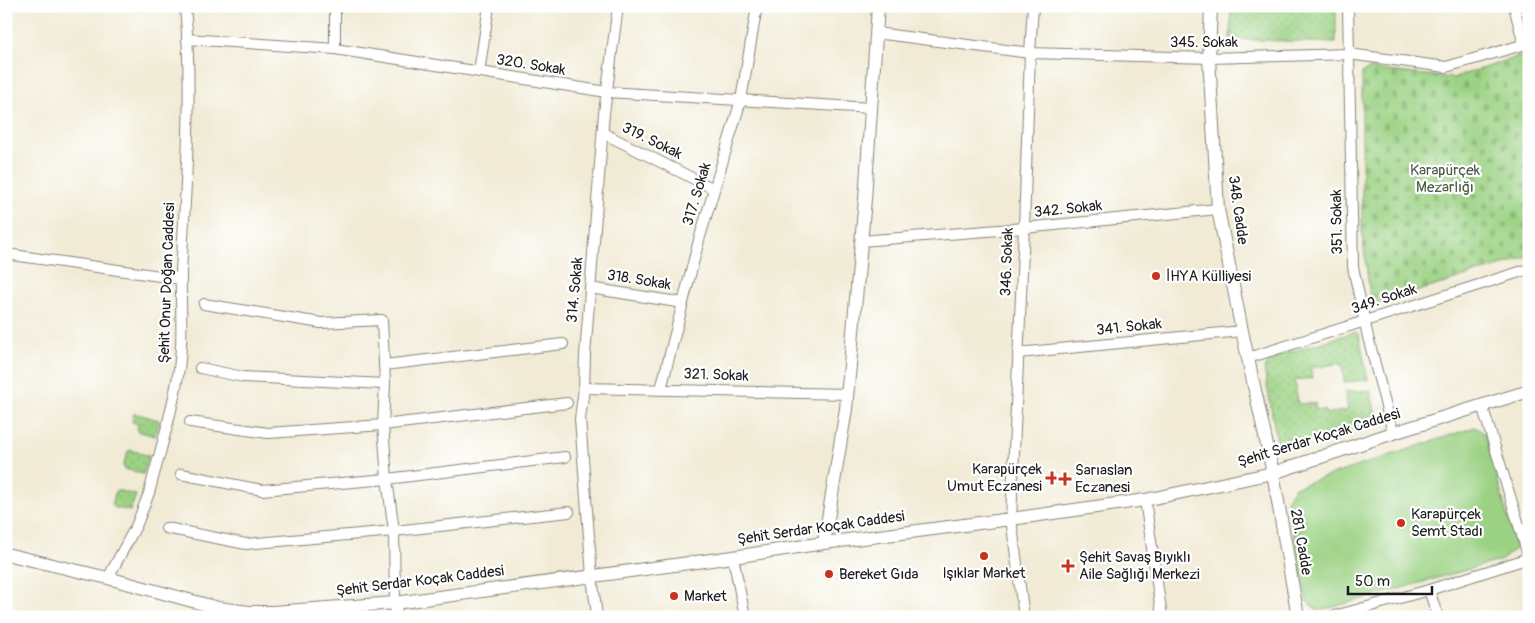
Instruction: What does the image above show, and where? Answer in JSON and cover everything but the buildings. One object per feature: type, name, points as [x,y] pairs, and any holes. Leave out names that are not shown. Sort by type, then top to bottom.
[{"type":"street","name":"Şehit Onur Doğan Caddesi","points":[[108,578],[143,511],[178,375],[181,342],[181,279],[188,110],[185,6]]},
{"type":"street","points":[[334,6],[335,49]]},
{"type":"street","points":[[479,72],[489,6]]},
{"type":"street","name":"314. Sokak","points":[[597,617],[580,419],[584,388],[603,133],[618,6]]},
{"type":"street","name":"317. Sokak","points":[[661,389],[699,240],[740,100],[757,6]]},
{"type":"street","points":[[824,543],[848,394],[878,6]]},
{"type":"street","name":"346. Sokak","points":[[1024,617],[1011,519],[1030,53],[1034,6]]},
{"type":"street","name":"348. Cadde","points":[[1211,6],[1209,58],[1218,208],[1273,473]]},
{"type":"street","name":"351. Sokak","points":[[1348,6],[1353,267],[1364,321],[1393,432]]},
{"type":"street","points":[[1514,6],[1526,44]]},
{"type":"street","name":"345. Sokak","points":[[876,33],[1030,53],[1209,58],[1348,54],[1446,67],[1526,44]]},
{"type":"street","name":"320. Sokak","points":[[187,39],[335,49],[607,92],[871,108]]},
{"type":"street","name":"319. Sokak","points":[[603,133],[714,189]]},
{"type":"street","name":"342. Sokak","points":[[861,241],[1024,228],[1218,208]]},
{"type":"street","points":[[6,254],[181,279]]},
{"type":"street","name":"349. Sokak","points":[[1248,358],[1529,268]]},
{"type":"street","name":"318. Sokak","points":[[590,288],[683,303]]},
{"type":"street","points":[[204,304],[321,323],[382,320],[385,384],[383,425],[387,479],[394,531],[394,603],[396,617]]},
{"type":"street","name":"341. Sokak","points":[[1018,353],[1242,331]]},
{"type":"street","points":[[384,365],[564,344]]},
{"type":"street","points":[[200,368],[243,378],[385,384]]},
{"type":"street","name":"321. Sokak","points":[[584,388],[848,394]]},
{"type":"street","name":"Şehit Serdar Koçak Caddesi","points":[[6,554],[108,578],[218,608],[273,615],[394,603],[1145,500],[1273,473],[1393,432],[1529,391]]},
{"type":"street","points":[[190,422],[268,433],[383,425],[567,404]]},
{"type":"street","points":[[1331,617],[1429,590],[1529,558],[1482,405]]},
{"type":"street","points":[[181,474],[262,490],[387,479],[565,457]]},
{"type":"street","name":"281. Cadde","points":[[1273,473],[1298,617]]},
{"type":"street","points":[[1145,500],[1162,617]]},
{"type":"street","points":[[166,528],[246,544],[394,531],[569,512]]},
{"type":"street","points":[[733,557],[746,617]]},
{"type":"street","points":[[1429,590],[1438,617]]},
{"type":"green space","points":[[1231,6],[1336,6],[1336,43],[1230,39]]},
{"type":"green space","name":"Karapürçek Mezarlığı","points":[[1529,53],[1529,257],[1371,304],[1362,232],[1362,73],[1369,69],[1453,78]]},
{"type":"green space","points":[[1355,332],[1359,334],[1368,380],[1344,382],[1342,363],[1311,368],[1312,378],[1295,380],[1298,404],[1315,403],[1316,410],[1325,410],[1326,414],[1348,410],[1345,392],[1370,390],[1376,415],[1374,421],[1288,449],[1278,448],[1264,368],[1271,358]]},
{"type":"green space","points":[[134,413],[159,420],[155,436],[137,431],[138,424],[132,422]]},
{"type":"green space","name":"Karapürçek Semt Stadı","points":[[1475,427],[1485,434],[1516,548],[1502,560],[1319,611],[1307,602],[1287,498],[1295,487]]},
{"type":"green space","points":[[131,450],[149,456],[143,474],[125,469],[123,466],[128,451]]},
{"type":"green space","points":[[116,490],[136,495],[130,511],[113,507],[112,504]]},
{"type":"place","name":"İHYA Külliyesi","points":[[1156,276]]},
{"type":"place","name":"Karapürçek Umut Eczanesi","points":[[1052,478]]},
{"type":"place","name":"Sarıaslan Eczanesi","points":[[1065,479]]},
{"type":"place","name":"Karapürçek Semt Stadı","points":[[1401,523]]},
{"type":"place","name":"Işıklar Market","points":[[984,556]]},
{"type":"place","name":"Şehit Savaş Bıyıklı Aile Sağlığı Merkezi","points":[[1068,566]]},
{"type":"place","name":"Bereket Gıda","points":[[829,574]]},
{"type":"place","name":"Market","points":[[674,596]]}]
